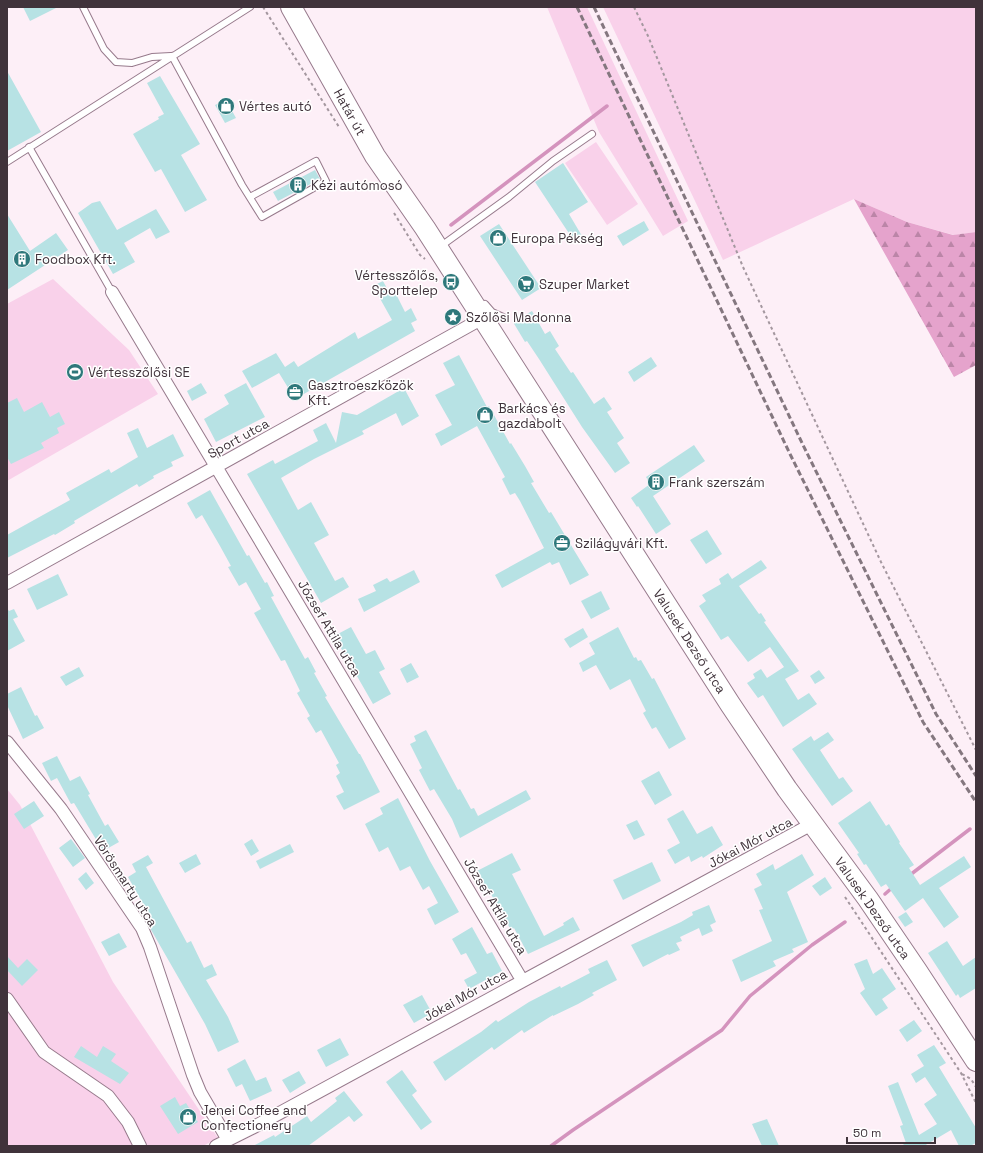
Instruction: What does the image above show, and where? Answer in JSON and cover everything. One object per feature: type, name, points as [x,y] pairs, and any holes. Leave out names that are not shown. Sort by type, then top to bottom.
[{"type":"main road","name":"Határ út","points":[[291,7],[375,156],[415,213]]},
{"type":"main road","name":"Valusek Dezső utca","points":[[415,213],[438,248],[484,311],[726,697],[812,824],[890,932],[969,1067]]},
{"type":"street","name":"József Attila utca","points":[[112,292],[522,980]]},
{"type":"street","name":"Sport utca","points":[[7,583],[216,466],[484,311]]},
{"type":"street","name":"Vörösmarty utca","points":[[7,742],[61,809],[142,928],[150,947],[193,1075],[200,1092],[228,1140]]},
{"type":"street","name":"Jókai Mór utca","points":[[216,1146],[812,824]]},
{"type":"street","points":[[7,999],[44,1052],[108,1096],[128,1122],[140,1146]]},
{"type":"lane","points":[[83,7],[104,49],[116,62],[132,63],[152,57],[172,56]]},
{"type":"lane","points":[[7,162],[245,8]]},
{"type":"lane","points":[[172,56],[250,197],[262,217],[326,181],[316,161],[250,197]]},
{"type":"lane","points":[[438,248],[509,197],[553,161],[592,134]]},
{"type":"lane","points":[[29,147],[112,292]]},
{"type":"lane","points":[[484,311],[492,312],[503,317]]},
{"type":"path","points":[[634,7],[648,36],[747,274],[881,562],[976,750]]},
{"type":"path","points":[[845,897],[969,1067],[976,1103]]},
{"type":"path","points":[[969,1067],[971,1080],[976,1087]]},
{"type":"shaded area","points":[[547,7],[587,7],[688,221],[663,236],[599,132]]},
{"type":"shaded area","points":[[603,7],[976,7],[976,232],[954,235],[907,222],[854,199],[723,260]]},
{"type":"shaded area","points":[[596,142],[638,204],[607,225],[565,163]]},
{"type":"shaded area","name":"Vértesszőlősi SE","points":[[53,279],[129,350],[158,394],[7,481],[7,304]]},
{"type":"shaded area","points":[[7,789],[20,805],[113,982],[218,1138],[203,1146],[7,1146]]},
{"type":"green space","points":[[854,199],[907,222],[953,235],[976,232],[976,365],[954,377]]},
{"type":"building","points":[[23,7],[58,7],[30,21]]},
{"type":"building","points":[[7,71],[41,132],[7,151]]},
{"type":"building","points":[[160,76],[200,144],[181,155],[207,200],[185,212],[161,169],[155,172],[133,134],[159,119],[158,117],[164,114],[147,83]]},
{"type":"building","points":[[230,98],[235,108],[231,109],[236,118],[225,123],[215,105]]},
{"type":"building","points":[[563,163],[588,202],[569,214],[582,236],[574,241],[535,182]]},
{"type":"building","name":"Kézi autómosó","points":[[315,170],[320,179],[278,201],[273,192]]},
{"type":"building","points":[[100,201],[117,230],[156,209],[170,232],[156,239],[150,228],[124,243],[135,262],[113,274],[78,213],[92,203]]},
{"type":"building","name":"Foodbox Kft.","points":[[7,214],[30,251],[56,233],[68,250],[7,290]]},
{"type":"building","points":[[644,221],[649,230],[623,246],[617,236]]},
{"type":"building","points":[[499,224],[541,288],[522,300],[480,236]]},
{"type":"building","points":[[383,281],[390,294],[395,292],[405,312],[411,308],[417,320],[411,323],[415,331],[295,399],[279,373],[252,388],[242,371],[276,353],[285,367],[294,361],[298,367],[355,332],[358,339],[392,320],[373,286]]},
{"type":"building","points":[[532,311],[545,334],[550,331],[559,346],[555,349],[571,373],[573,372],[594,404],[604,397],[612,409],[607,412],[624,438],[617,443],[630,463],[615,473],[582,427],[539,359],[527,341],[525,342],[513,322]]},
{"type":"building","points":[[459,355],[487,407],[489,406],[510,444],[511,443],[534,482],[531,483],[549,513],[551,512],[589,575],[570,585],[559,562],[552,565],[550,562],[502,588],[495,575],[544,548],[515,493],[510,495],[502,479],[505,477],[477,426],[441,446],[435,434],[452,425],[435,395],[455,385],[443,363]]},
{"type":"building","points":[[651,357],[657,366],[634,382],[628,372]]},
{"type":"building","points":[[201,383],[207,393],[192,401],[187,391]]},
{"type":"building","points":[[246,383],[265,417],[216,442],[204,419],[229,404],[224,395]]},
{"type":"building","points":[[404,388],[419,416],[402,426],[396,413],[362,431],[364,434],[314,459],[281,478],[298,510],[311,502],[329,535],[314,543],[335,581],[343,577],[349,587],[321,603],[247,474],[273,460],[275,464],[318,441],[313,430],[326,423],[336,443],[342,412],[357,415]]},
{"type":"building","points":[[17,398],[24,412],[42,402],[50,417],[59,412],[65,424],[57,428],[59,433],[41,443],[44,448],[11,464],[7,457],[7,403]]},
{"type":"building","points":[[138,428],[147,448],[173,434],[184,456],[171,462],[173,466],[153,476],[154,478],[139,487],[137,484],[74,521],[75,523],[55,535],[54,534],[7,558],[7,535],[70,500],[66,493],[109,469],[111,473],[138,457],[127,433]]},
{"type":"building","points":[[694,445],[705,461],[653,496],[671,524],[656,534],[631,498],[650,484],[646,477]]},
{"type":"building","points":[[210,490],[247,556],[249,555],[265,583],[267,582],[274,596],[271,597],[305,659],[308,657],[316,672],[314,673],[327,696],[325,697],[360,754],[380,792],[344,810],[336,796],[344,792],[336,776],[340,773],[336,765],[339,763],[321,730],[316,733],[307,718],[310,716],[297,693],[300,691],[285,660],[281,661],[254,613],[261,609],[246,582],[239,586],[228,567],[231,566],[202,515],[196,519],[187,503]]},
{"type":"building","points":[[707,530],[722,554],[706,564],[690,540]]},
{"type":"building","points":[[761,560],[767,568],[739,586],[759,614],[761,613],[766,621],[764,622],[799,671],[785,679],[798,700],[809,693],[817,704],[783,727],[763,695],[758,698],[747,683],[755,678],[753,674],[761,669],[767,678],[784,667],[770,647],[748,662],[728,636],[721,640],[699,606],[706,601],[702,595],[721,584],[719,579],[728,573],[732,579]]},
{"type":"building","points":[[414,570],[420,582],[364,612],[358,599],[376,591],[373,585],[387,578],[390,582]]},
{"type":"building","points":[[58,574],[68,595],[37,610],[27,589]]},
{"type":"building","points":[[601,591],[610,609],[591,619],[581,601]]},
{"type":"building","points":[[7,608],[9,611],[14,609],[18,617],[13,619],[25,641],[7,651]]},
{"type":"building","points":[[351,627],[366,654],[375,650],[385,669],[379,672],[391,694],[373,704],[334,636]]},
{"type":"building","points":[[618,627],[634,658],[636,657],[638,661],[641,660],[652,679],[654,678],[686,739],[669,749],[656,727],[652,729],[643,713],[646,711],[630,679],[610,690],[596,665],[583,672],[579,663],[595,654],[589,643]]},
{"type":"building","points":[[583,628],[588,637],[570,648],[564,639]]},
{"type":"building","points":[[411,663],[419,677],[407,683],[400,669]]},
{"type":"building","points":[[79,667],[84,676],[66,686],[60,677]]},
{"type":"building","points":[[819,670],[825,678],[815,684],[810,676]]},
{"type":"building","points":[[21,687],[35,716],[37,715],[44,728],[23,739],[7,705],[7,694]]},
{"type":"building","points":[[426,730],[458,790],[460,789],[471,809],[474,808],[478,816],[526,790],[531,799],[460,838],[452,819],[434,789],[430,791],[419,770],[422,768],[410,744],[416,741],[414,736]]},
{"type":"building","points":[[828,732],[834,740],[820,750],[839,779],[843,777],[853,791],[832,806],[792,749],[811,736],[814,741]]},
{"type":"building","points":[[57,756],[70,781],[80,776],[90,794],[88,795],[105,826],[108,824],[119,842],[103,851],[74,803],[71,804],[57,778],[51,781],[42,763]]},
{"type":"building","points":[[659,771],[672,795],[655,805],[641,781]]},
{"type":"building","points":[[398,798],[430,861],[459,912],[435,925],[427,909],[438,903],[429,886],[423,890],[410,866],[400,871],[388,847],[379,852],[365,824],[383,814],[380,808]]},
{"type":"building","points":[[34,801],[44,816],[24,829],[14,814]]},
{"type":"building","points":[[870,801],[886,826],[889,824],[900,842],[899,843],[914,865],[909,868],[920,885],[964,856],[971,867],[939,888],[959,917],[944,928],[923,898],[905,911],[886,884],[881,887],[866,864],[864,865],[857,854],[859,853],[838,823]]},
{"type":"building","points":[[683,810],[697,834],[712,826],[723,845],[703,858],[702,856],[691,862],[689,856],[675,864],[667,850],[680,843],[667,819]]},
{"type":"building","points":[[637,820],[645,835],[634,840],[626,825]]},
{"type":"building","points":[[71,839],[85,858],[73,867],[59,848]]},
{"type":"building","points":[[252,839],[259,851],[251,856],[244,844]]},
{"type":"building","points":[[290,844],[294,852],[260,869],[256,861]]},
{"type":"building","points":[[512,853],[521,870],[512,874],[544,936],[564,925],[563,923],[573,917],[580,930],[528,954],[514,928],[511,930],[487,887],[484,889],[475,872]]},
{"type":"building","points":[[196,854],[201,864],[185,873],[179,863]]},
{"type":"building","points":[[802,854],[814,875],[787,892],[808,942],[792,949],[794,952],[773,961],[776,966],[741,982],[732,960],[772,941],[759,910],[763,909],[754,889],[762,885],[756,874],[773,864],[775,870]]},
{"type":"building","points":[[148,855],[153,863],[146,867],[187,943],[191,941],[204,968],[212,964],[217,975],[206,980],[228,1017],[239,1042],[218,1052],[205,1024],[150,928],[155,925],[128,877],[136,872],[132,864]]},
{"type":"building","points":[[652,862],[661,881],[623,900],[613,880]]},
{"type":"building","points":[[86,872],[94,883],[86,890],[78,879]]},
{"type":"building","points":[[825,877],[832,888],[820,896],[812,886]]},
{"type":"building","points":[[709,905],[716,922],[710,925],[713,931],[702,936],[699,928],[680,937],[682,941],[676,943],[680,950],[669,955],[668,954],[643,967],[631,945],[681,922],[693,915],[692,912]]},
{"type":"building","points":[[906,912],[913,922],[905,927],[898,917]]},
{"type":"building","points":[[472,927],[487,954],[492,952],[502,971],[469,989],[464,980],[477,973],[466,953],[461,955],[452,939]]},
{"type":"building","points":[[119,933],[127,947],[109,956],[101,942]]},
{"type":"building","points":[[947,941],[963,966],[976,957],[976,988],[960,998],[958,994],[956,996],[928,953]]},
{"type":"building","points":[[7,956],[18,968],[27,959],[38,970],[22,986],[7,970]]},
{"type":"building","points":[[867,959],[873,974],[882,968],[896,989],[882,999],[888,1008],[876,1016],[860,993],[865,989],[854,964]]},
{"type":"building","points":[[607,960],[617,980],[592,993],[594,995],[553,1015],[524,1033],[522,1030],[494,1050],[492,1047],[445,1081],[433,1062],[481,1032],[496,1020],[498,1022],[529,1002],[590,973],[588,969]]},
{"type":"building","points":[[422,995],[432,1013],[414,1023],[403,1005]]},
{"type":"building","points":[[914,1020],[922,1031],[907,1042],[899,1030]]},
{"type":"building","points":[[340,1038],[349,1055],[326,1067],[317,1050]]},
{"type":"building","points":[[934,1045],[946,1063],[939,1067],[976,1128],[976,1143],[970,1146],[959,1146],[951,1130],[924,1146],[901,1146],[906,1143],[900,1126],[903,1125],[888,1086],[898,1082],[919,1135],[937,1124],[924,1104],[937,1095],[925,1077],[916,1083],[911,1074],[924,1066],[917,1055]]},
{"type":"building","points":[[81,1046],[97,1057],[103,1046],[116,1054],[111,1061],[129,1073],[120,1084],[74,1057]]},
{"type":"building","points":[[245,1059],[256,1081],[266,1077],[272,1091],[250,1101],[242,1084],[236,1087],[227,1069]]},
{"type":"building","points":[[402,1070],[417,1091],[412,1095],[432,1122],[421,1130],[386,1082]]},
{"type":"building","points":[[299,1071],[306,1083],[290,1093],[282,1080]]},
{"type":"building","points":[[344,1091],[363,1115],[354,1122],[349,1116],[308,1146],[253,1146],[274,1135],[275,1137],[307,1116],[311,1122],[337,1101],[335,1098]]},
{"type":"building","points":[[175,1097],[180,1106],[186,1103],[198,1122],[178,1134],[160,1106]]},
{"type":"building","points":[[767,1119],[779,1146],[762,1146],[752,1124]]},
{"type":"waterway","points":[[451,225],[607,106]]},
{"type":"waterway","points":[[910,875],[970,829]]},
{"type":"waterway","points":[[885,894],[893,887]]},
{"type":"waterway","points":[[551,1146],[722,1030],[750,996],[812,945],[845,922]]},
{"type":"railway","points":[[577,7],[790,454],[923,722],[976,802]]},
{"type":"railway","points":[[594,7],[803,445],[936,714],[976,776]]},
{"type":"place","name":"Vértes autó","points":[[226,106]]},
{"type":"place","name":"Kézi autómosó","points":[[298,185]]},
{"type":"place","name":"Europa Pékség","points":[[498,238]]},
{"type":"place","name":"Foodbox Kft.","points":[[22,259]]},
{"type":"place","name":"Vértesszőlős, Sporttelep","points":[[451,282]]},
{"type":"place","name":"Szuper Market","points":[[526,284]]},
{"type":"place","name":"Szőlősi Madonna","points":[[453,317]]},
{"type":"place","name":"Vértesszőlősi SE","points":[[75,372]]},
{"type":"place","name":"Gasztroeszközök Kft.","points":[[295,392]]},
{"type":"place","name":"Barkács és gazdabolt","points":[[485,415]]},
{"type":"place","name":"Frank szerszám","points":[[656,482]]},
{"type":"place","name":"Szilágyvári Kft.","points":[[562,543]]},
{"type":"place","name":"Jenei Coffee and Confectionery","points":[[188,1117]]}]
